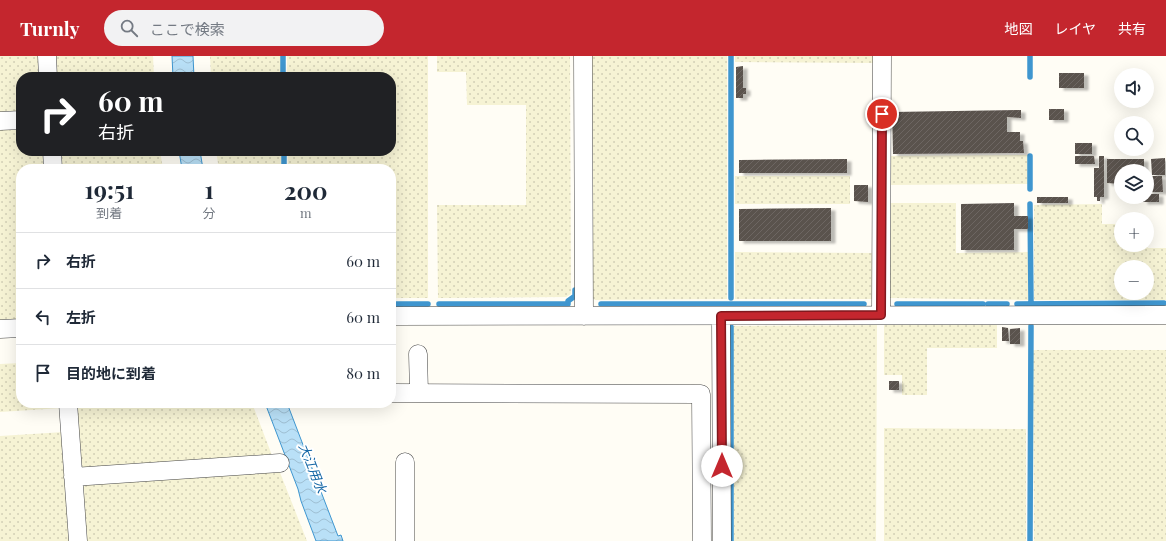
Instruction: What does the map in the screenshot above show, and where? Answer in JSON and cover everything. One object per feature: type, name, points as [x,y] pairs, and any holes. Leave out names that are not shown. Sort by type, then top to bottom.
[{"type":"street","points":[[47,56],[48,72]]},
{"type":"street","points":[[584,56],[584,316]]},
{"type":"street","points":[[881,315],[882,56]]},
{"type":"street","points":[[0,121],[16,120]]},
{"type":"street","points":[[396,316],[1166,315]]},
{"type":"street","points":[[721,316],[722,541]]},
{"type":"street","points":[[0,329],[16,328]]},
{"type":"street","points":[[418,354],[419,393]]},
{"type":"street","points":[[396,393],[701,394],[702,541]]},
{"type":"street","points":[[68,408],[78,541]]},
{"type":"street","points":[[405,462],[405,541]]},
{"type":"street","points":[[73,477],[280,463]]},
{"type":"shaded area","points":[[0,56],[41,56],[42,72],[16,72],[16,113],[0,115]]},
{"type":"shaded area","points":[[54,56],[153,56],[154,72],[56,72]]},
{"type":"shaded area","points":[[210,56],[281,56],[281,72],[211,72]]},
{"type":"shaded area","points":[[287,56],[428,56],[428,298],[396,298],[396,164],[288,164],[288,156],[396,156],[396,72],[287,72]]},
{"type":"shaded area","points":[[437,56],[570,56],[571,294],[566,297],[438,298],[437,205],[526,205],[526,105],[467,105],[466,72],[437,72]]},
{"type":"shaded area","points":[[590,56],[727,56],[727,299],[595,300],[591,297]]},
{"type":"shaded area","points":[[735,56],[874,56],[874,63],[735,62]]},
{"type":"shaded area","points":[[16,126],[16,156],[45,156],[46,164],[16,164],[16,319],[0,321],[0,127]]},
{"type":"shaded area","points":[[1028,155],[1028,184],[889,185],[889,156]]},
{"type":"shaded area","points":[[59,156],[161,156],[162,164],[60,164]]},
{"type":"shaded area","points":[[217,156],[281,156],[281,164],[218,164]]},
{"type":"shaded area","points":[[735,176],[850,176],[850,204],[735,204]]},
{"type":"shaded area","points":[[889,203],[956,203],[956,253],[1028,252],[1028,300],[889,298]]},
{"type":"shaded area","points":[[1102,204],[1102,224],[1114,224],[1114,252],[1154,252],[1154,248],[1166,248],[1166,300],[1154,300],[1154,260],[1114,260],[1114,300],[1034,300],[1034,205]]},
{"type":"shaded area","points":[[735,252],[874,253],[873,299],[735,299]]},
{"type":"shaded area","points":[[877,325],[876,541],[734,541],[733,326]]},
{"type":"shaded area","points":[[884,325],[997,325],[997,348],[927,348],[927,395],[902,395],[902,375],[884,375]]},
{"type":"shaded area","points":[[1033,350],[1166,350],[1166,541],[1034,541]]},
{"type":"shaded area","points":[[16,363],[16,408],[62,408],[0,412],[0,364]]},
{"type":"shaded area","points":[[75,408],[254,408],[273,458],[86,470],[79,463]]},
{"type":"shaded area","points":[[884,428],[1026,429],[1026,541],[884,541]]},
{"type":"shaded area","points":[[64,432],[72,541],[0,541],[0,436]]},
{"type":"shaded area","points":[[279,470],[307,541],[85,541],[81,489],[88,482]]},
{"type":"water","points":[[172,56],[193,56],[194,72],[173,72]]},
{"type":"water","points":[[180,156],[201,156],[202,164],[181,164]]},
{"type":"water","points":[[267,408],[289,408],[338,536],[341,535],[343,541],[316,541]]},
{"type":"building","points":[[743,66],[743,88],[746,88],[746,94],[743,94],[743,98],[736,98],[736,67]]},
{"type":"building","points":[[1059,73],[1084,73],[1084,88],[1059,88]]},
{"type":"building","points":[[1049,109],[1064,109],[1064,120],[1049,120]]},
{"type":"building","points":[[1021,110],[1021,118],[1007,117],[1007,132],[1020,132],[1020,141],[1023,141],[1024,153],[893,154],[892,112]]},
{"type":"building","points":[[1075,143],[1092,143],[1092,154],[1075,154]]},
{"type":"building","points":[[1075,156],[1094,156],[1095,164],[1075,164]]},
{"type":"building","points":[[1099,156],[1104,156],[1104,197],[1100,197],[1100,201],[1097,201],[1097,197],[1094,197],[1094,168],[1099,168]]},
{"type":"building","points":[[1165,158],[1165,175],[1154,175],[1154,164],[1151,164],[1151,159]]},
{"type":"building","points":[[847,159],[847,173],[739,173],[739,160]]},
{"type":"building","points":[[1107,159],[1144,159],[1144,164],[1114,164],[1114,184],[1107,183]]},
{"type":"building","points":[[1154,176],[1162,176],[1163,192],[1154,192]]},
{"type":"building","points":[[854,185],[868,185],[868,202],[854,201]]},
{"type":"building","points":[[1154,194],[1159,194],[1159,202],[1154,202]]},
{"type":"building","points":[[1037,197],[1068,197],[1068,203],[1037,203]]},
{"type":"building","points":[[1014,203],[1014,216],[1028,216],[1028,229],[1014,229],[1014,250],[961,250],[961,204]]},
{"type":"building","points":[[831,208],[831,241],[739,241],[739,209]]},
{"type":"building","points":[[1002,327],[1008,328],[1009,341],[1002,341]]},
{"type":"building","points":[[1020,328],[1020,344],[1010,344],[1010,329]]},
{"type":"building","points":[[889,381],[899,381],[899,390],[889,390]]},
{"type":"waterway","points":[[283,56],[283,72]]},
{"type":"waterway","points":[[731,56],[731,298]]},
{"type":"waterway","points":[[1030,56],[1030,77]]},
{"type":"waterway","points":[[284,156],[284,164]]},
{"type":"waterway","points":[[1030,156],[1030,189]]},
{"type":"waterway","points":[[1030,204],[1031,303]]},
{"type":"waterway","points":[[439,304],[568,304],[568,301],[575,296],[575,290]]},
{"type":"waterway","points":[[1017,304],[1164,303]]},
{"type":"waterway","points":[[396,304],[428,304]]},
{"type":"waterway","points":[[601,304],[864,304]]},
{"type":"waterway","points":[[897,304],[983,304]]},
{"type":"waterway","points":[[988,304],[1007,304]]},
{"type":"waterway","points":[[1030,541],[1031,326]]},
{"type":"waterway","points":[[731,327],[731,541]]},
{"type":"route","points":[[722,466],[721,316],[881,315],[882,114]]},
{"type":"water label","name":"大江用水","points":[[313,468]]}]
